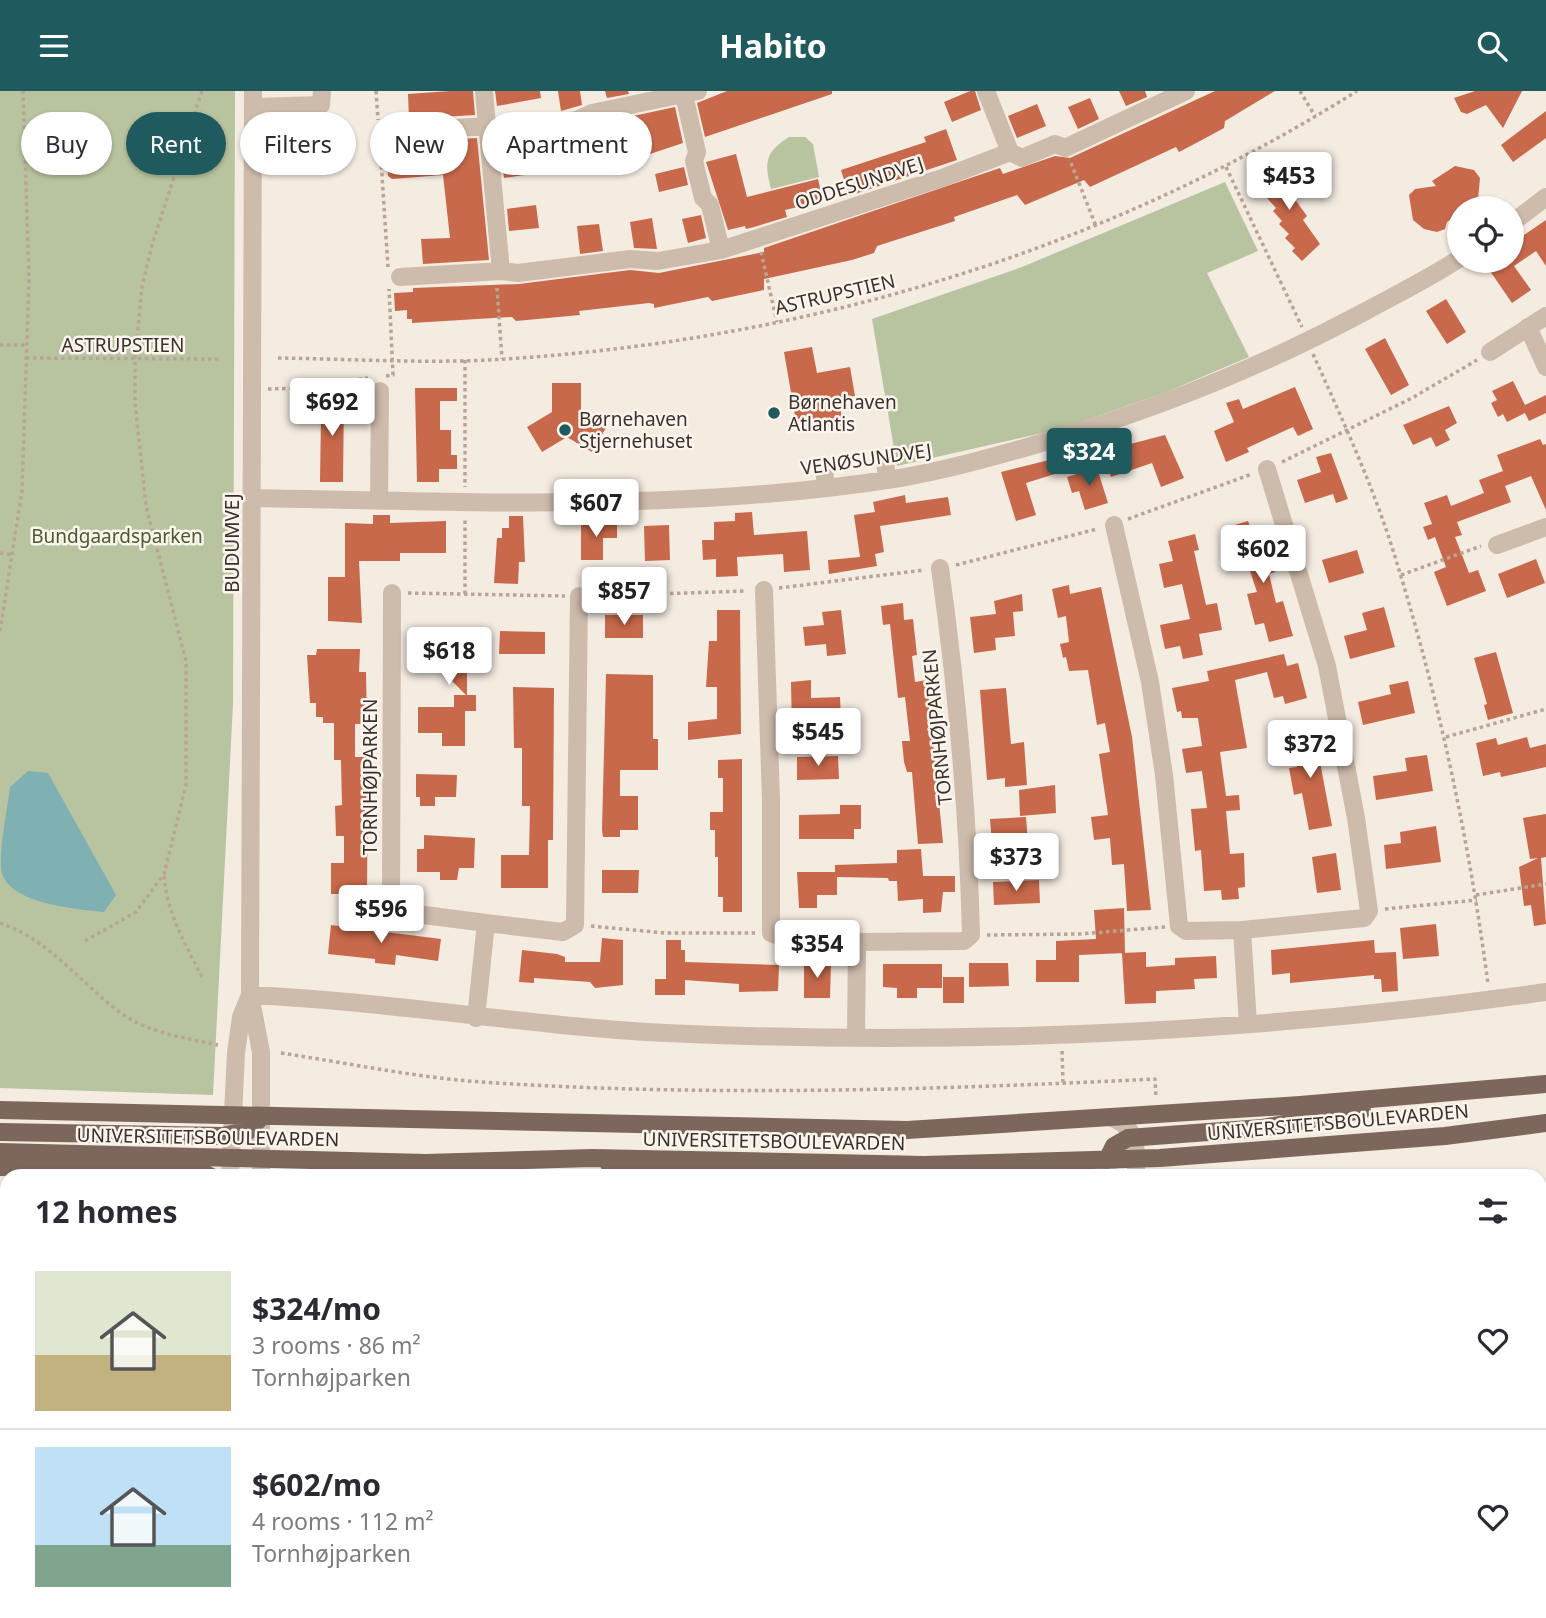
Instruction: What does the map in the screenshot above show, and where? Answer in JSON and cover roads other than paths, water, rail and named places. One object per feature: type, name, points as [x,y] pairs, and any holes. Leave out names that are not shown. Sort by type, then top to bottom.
[{"type":"main road","name":"UNIVERSITETSBOULEVARDEN","points":[[0,1110],[235,1116],[262,1125],[907,1130],[1546,1084]]},
{"type":"main road","points":[[1108,1168],[1119,1141],[1135,1137],[1262,1128],[1384,1106],[1412,1095]]},
{"type":"main road","name":"UNIVERSITETSBOULEVARDEN","points":[[0,1152],[230,1167],[592,1158],[1108,1168],[1446,1136],[1546,1123]]},
{"type":"main road","points":[[0,1132],[234,1135],[262,1125]]},
{"type":"main road","points":[[592,1158],[623,1169]]},
{"type":"main road","points":[[0,1167],[98,1169]]},
{"type":"street","points":[[253,99],[321,105],[322,91]]},
{"type":"street","points":[[484,91],[486,112]]},
{"type":"street","points":[[986,91],[1010,152]]},
{"type":"street","name":"ODDESUNDVEJ","points":[[400,277],[498,271],[517,273],[630,259],[658,261],[720,250],[758,236],[843,212],[1010,152],[1022,158],[1055,144],[1065,148],[1186,91]]},
{"type":"street","points":[[597,112],[685,93],[697,152],[694,161],[702,198],[710,205],[720,250]]},
{"type":"street","name":"BUDUMVEJ","points":[[253,99],[250,995],[261,1052],[261,1167]]},
{"type":"street","points":[[491,175],[498,271]]},
{"type":"street","points":[[1524,214],[1546,197]]},
{"type":"street","name":"VENØSUNDVEJ","points":[[253,498],[466,501],[544,493],[590,492],[735,496],[825,478],[887,480],[977,462],[1110,423],[1239,374],[1308,342],[1447,265]]},
{"type":"street","points":[[1490,352],[1546,316]]},
{"type":"street","points":[[1528,327],[1546,367]]},
{"type":"street","points":[[377,382],[379,501]]},
{"type":"street","points":[[884,461],[887,480]]},
{"type":"street","points":[[1114,524],[1150,683],[1164,775],[1179,926],[1186,931],[1242,930],[1364,918],[1369,911],[1356,818],[1327,666],[1268,468]]},
{"type":"street","points":[[1497,545],[1546,527]]},
{"type":"street","name":"TORNHØJPARKEN","points":[[857,942],[964,941],[971,935],[968,825],[956,677],[940,568]]},
{"type":"street","points":[[764,590],[771,800],[771,933],[785,939],[857,942],[856,1037]]},
{"type":"street","name":"TORNHØJPARKEN","points":[[392,593],[391,903],[401,912],[563,932],[575,925],[579,596]]},
{"type":"street","points":[[476,1018],[486,923]]},
{"type":"street","points":[[1242,930],[1248,1024]]},
{"type":"street","points":[[250,995],[372,1005],[476,1018],[666,1033],[856,1037],[1062,1033],[1248,1024],[1546,992]]},
{"type":"street","name":"BUDUMVEJ","points":[[230,1167],[235,1116],[236,1053],[241,1017],[250,995]]},
{"type":"street","points":[[1109,1117],[1128,1126],[1135,1137],[1136,1167]]},
{"type":"water","points":[[28,771],[48,773],[116,895],[104,912],[60,906],[28,897],[5,880],[1,858],[10,787]]},
{"type":"place","name":"Børnehaven Atlantis","points":[[774,413]]},
{"type":"place","name":"Børnehaven Stjernehuset","points":[[565,430]]},
{"type":"park label","name":"Bundgaardsparken","points":[[117,536]]}]
